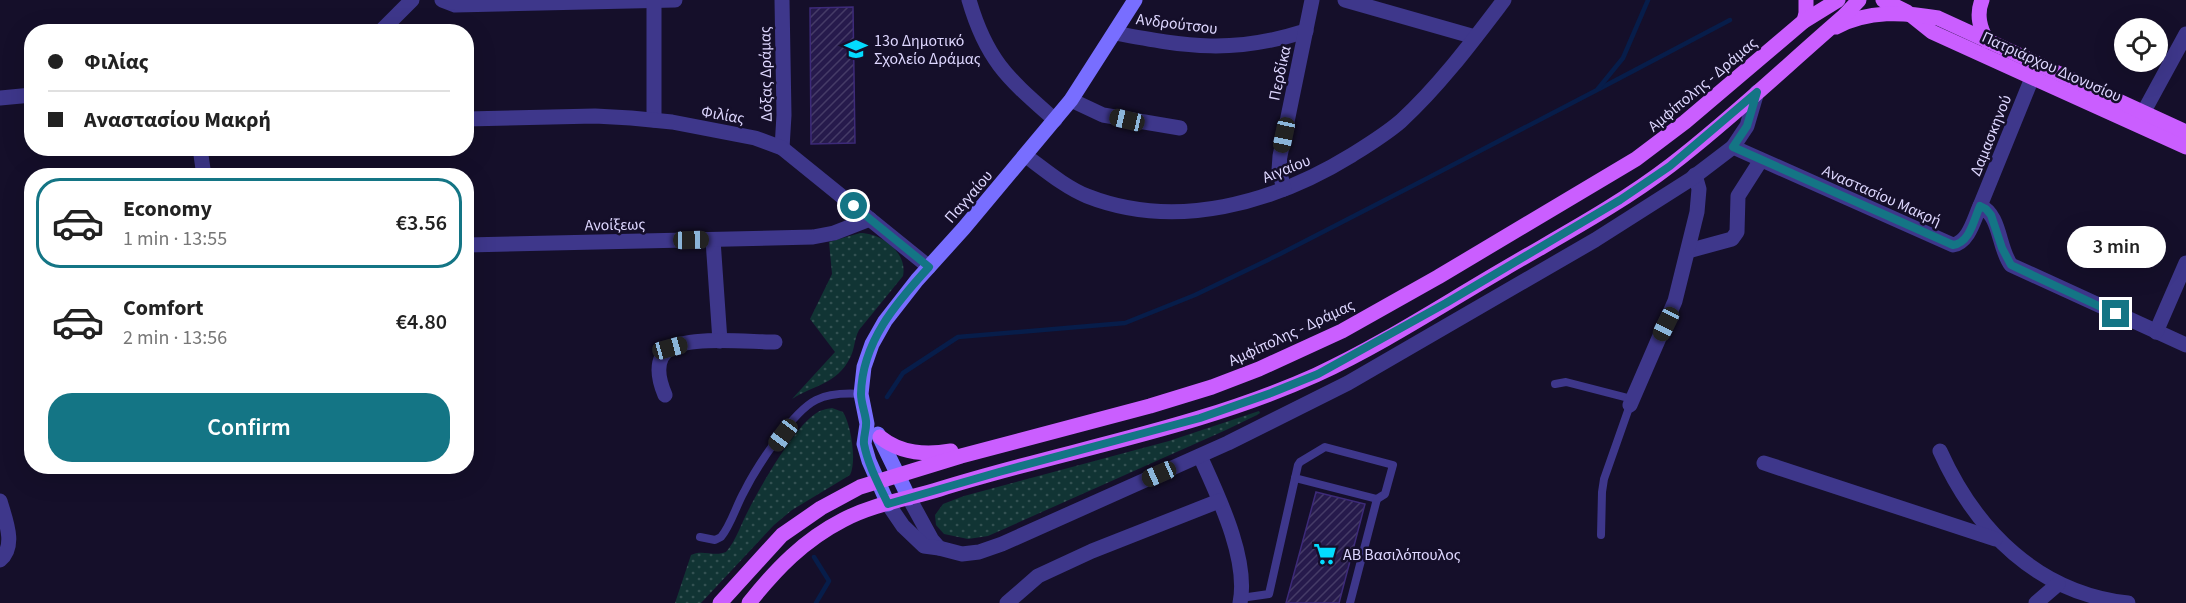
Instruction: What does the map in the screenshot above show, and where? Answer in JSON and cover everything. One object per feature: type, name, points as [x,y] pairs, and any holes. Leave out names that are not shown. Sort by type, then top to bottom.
[{"type":"main road","name":"Παγγαίου","points":[[888,504],[864,444],[867,424],[862,399],[864,367],[874,339],[885,321],[929,267],[1026,156],[1071,100],[1135,0]]},
{"type":"main road","points":[[1804,21],[1806,0]]},
{"type":"main road","name":"Αμφίπολης - Δράμας","points":[[720,603],[782,535],[839,498],[877,481],[1159,403],[1236,378],[1342,331],[1438,277],[1636,159],[1685,123],[1804,21],[1838,0]]},
{"type":"main road","points":[[749,603],[772,574],[795,552],[846,518],[999,472],[1200,418],[1318,374],[1446,303],[1620,200],[1670,166],[1825,33],[1858,0]]},
{"type":"main road","name":"Πατριάρχου Διονυσίου","points":[[1883,0],[1907,12],[1932,32],[2186,147]]},
{"type":"main road","points":[[1982,0],[1978,18],[1987,41]]},
{"type":"main road","points":[[1825,33],[1846,22],[1869,16],[1907,12]]},
{"type":"main road","name":"Πατριάρχου Διονυσίου","points":[[1907,12],[1938,18],[2186,132]]},
{"type":"main road","points":[[867,424],[895,447],[908,451],[936,453],[1046,433]]},
{"type":"main road","points":[[880,437],[909,498]]},
{"type":"street","points":[[388,24],[412,0]]},
{"type":"street","points":[[441,0],[455,5],[675,0]]},
{"type":"street","points":[[654,0],[654,120]]},
{"type":"street","name":"Δόξας Δράμας","points":[[782,0],[783,148]]},
{"type":"street","points":[[969,0],[980,34],[998,65],[1055,120]]},
{"type":"street","name":"Περδίκα","points":[[1284,189],[1279,170],[1280,156],[1312,0]]},
{"type":"street","points":[[1345,0],[1475,37]]},
{"type":"street","name":"Αιγαίου","points":[[1026,156],[1084,195],[1131,209],[1173,212],[1248,201],[1284,189],[1326,170],[1390,129],[1421,100],[1504,0]]},
{"type":"street","name":"Ανδρούτσου","points":[[1115,33],[1214,47],[1250,45],[1306,31]]},
{"type":"street","points":[[2143,113],[2186,34]]},
{"type":"street","name":"Δαμασκηνού","points":[[1980,206],[2032,78]]},
{"type":"street","points":[[888,504],[903,526],[918,542],[924,546],[962,554],[989,549],[1200,456],[1306,405],[1396,356],[1595,240],[1695,175],[1733,147],[1747,126],[1757,92]]},
{"type":"street","points":[[0,98],[24,96]]},
{"type":"street","points":[[1071,100],[1103,114],[1180,128]]},
{"type":"street","name":"Φιλίας","points":[[474,119],[595,116],[654,120],[755,138],[783,148],[929,267]]},
{"type":"street","name":"Αναστασίου Μακρή","points":[[1733,147],[1953,245],[1959,244],[1966,237],[1980,206]]},
{"type":"street","points":[[1688,251],[1732,239],[1737,232],[1738,196],[1761,160]]},
{"type":"street","points":[[1631,402],[1671,315],[1698,205],[1699,189],[1695,175]]},
{"type":"street","points":[[1980,206],[1991,215],[2002,248],[2011,265],[2186,345]]},
{"type":"street","name":"Ανοίξεως","points":[[474,245],[825,236],[870,219]]},
{"type":"street","points":[[713,240],[720,341]]},
{"type":"street","points":[[2156,332],[2186,263]]},
{"type":"street","points":[[665,395],[658,378],[659,364],[670,348],[691,343],[720,341],[775,342]]},
{"type":"street","points":[[1940,451],[1964,498],[1983,524],[2029,565],[2058,584],[2088,595],[2128,603]]},
{"type":"street","points":[[1200,456],[1219,501],[1241,567],[1243,582],[1240,600]]},
{"type":"street","points":[[1764,464],[1999,540]]},
{"type":"street","points":[[909,498],[932,540],[939,548]]},
{"type":"street","points":[[0,501],[9,539],[6,553],[0,560]]},
{"type":"street","points":[[1007,603],[1038,576],[1092,551],[1219,501]]},
{"type":"street","points":[[2036,603],[2058,584]]},
{"type":"lane","points":[[1555,384],[1558,381],[1566,381],[1631,402],[1604,479],[1601,535]]},
{"type":"lane","points":[[700,537],[715,540],[724,534],[761,462],[803,410],[817,399],[830,396],[849,393],[862,399]]},
{"type":"lane","points":[[1240,600],[1269,594],[1300,462],[1325,447],[1393,465],[1385,494],[1377,499],[1350,603]]},
{"type":"lane","points":[[1296,478],[1377,499]]},
{"type":"green space","points":[[860,233],[877,236],[892,246],[901,260],[903,276],[859,330],[852,355],[845,367],[832,379],[792,399],[835,352],[810,319],[832,274],[829,242]]},
{"type":"green space","points":[[832,408],[843,412],[848,425],[853,452],[850,475],[792,510],[774,525],[701,603],[675,603],[691,555],[695,553],[717,554],[726,552],[730,548],[761,488],[797,432],[815,414]]},
{"type":"green space","points":[[1259,411],[1257,415],[1226,430],[988,536],[968,539],[944,534],[936,525],[935,515],[943,504],[964,496],[1169,441]]},
{"type":"building","points":[[853,7],[855,143],[811,144],[810,8]]},
{"type":"building","name":"ΑΒ Βασιλόπουλος","points":[[1316,492],[1365,504],[1339,603],[1286,603]]},
{"type":"waterway","points":[[887,397],[903,373],[958,337],[1125,323],[1195,295],[1278,255],[1597,90],[1623,58],[1648,0]]},
{"type":"waterway","points":[[1599,89],[1730,20]]},
{"type":"waterway","points":[[814,557],[829,581],[816,603]]},
{"type":"place","name":"13ο Δημοτικό Σχολείο Δράμας","points":[[856,49]]},
{"type":"place","name":"ΑΒ Βασιλόπουλος","points":[[1325,554]]},
{"type":"route","points":[[854,206],[929,267],[885,321],[872,344],[864,367],[861,394],[867,424],[864,444],[872,469],[888,504],[1200,418],[1243,404],[1318,374],[1446,303],[1620,200],[1670,166],[1757,92],[1747,126],[1733,147],[1953,245],[1959,244],[1966,237],[1980,206],[1991,215],[2002,248],[2011,265],[2116,314]]}]
